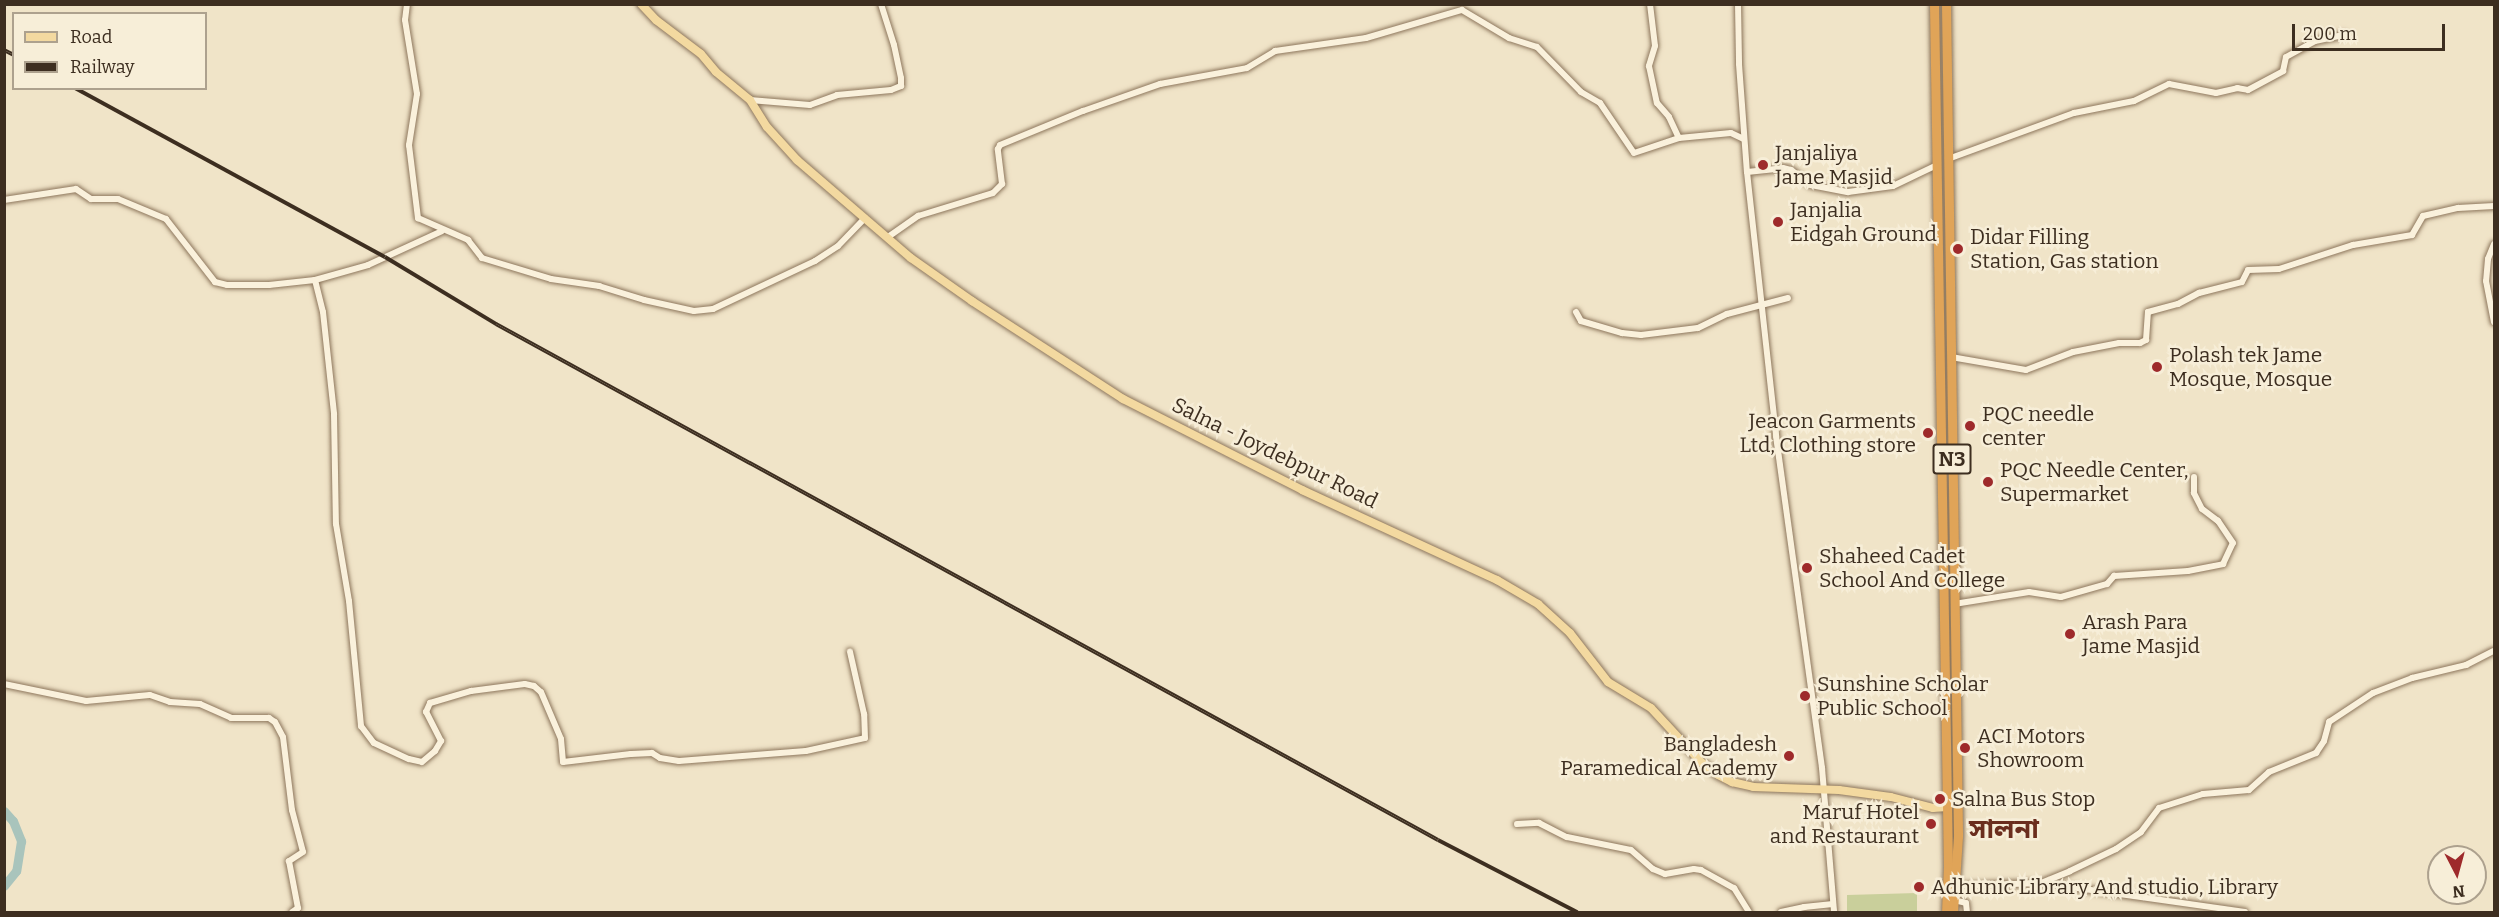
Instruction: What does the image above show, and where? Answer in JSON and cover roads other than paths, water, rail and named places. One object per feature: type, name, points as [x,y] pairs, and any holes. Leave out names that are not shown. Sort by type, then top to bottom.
[{"type":"highway","name":"N3","points":[[1934,4],[1948,867],[1946,912]]},
{"type":"highway","name":"N3","points":[[1946,4],[1958,836],[1953,912]]},
{"type":"main road","name":"Salna - Joydebpur Road","points":[[641,4],[656,20],[701,54],[716,72],[750,100],[767,126],[796,160],[888,237],[972,301],[1123,399],[1302,490],[1451,557],[1538,604],[1575,639],[1608,682],[1651,708],[1701,762],[1718,775],[1732,782],[1753,786],[1822,789],[1891,796],[1934,808],[1947,807]]},
{"type":"street","points":[[406,4],[406,30],[417,94],[409,145],[418,218],[442,231],[458,234],[468,240],[487,260],[533,271],[551,279],[575,280],[694,311],[713,309],[815,261],[838,246],[865,218]]},
{"type":"street","points":[[750,100],[810,105],[837,95],[896,89],[901,86],[901,78],[881,4]]},
{"type":"street","points":[[1650,4],[1655,46],[1649,66],[1657,103],[1669,117],[1679,138]]},
{"type":"street","points":[[1738,4],[1738,64],[1761,305],[1776,436],[1822,768],[1834,912]]},
{"type":"street","points":[[888,237],[918,216],[993,193],[1002,184],[998,149],[1000,145],[1083,111],[1160,84],[1247,68],[1275,51],[1366,38],[1462,10],[1509,38],[1537,47],[1581,92],[1600,103],[1634,153],[1679,138],[1731,133],[1744,139]]},
{"type":"street","points":[[1948,159],[2074,113],[2134,101],[2169,84],[2216,93],[2237,88],[2248,90],[2283,71],[2286,57],[2315,40],[2344,35]]},
{"type":"street","points":[[1747,172],[1783,168],[1791,170],[1811,185],[1848,192],[1893,186],[1937,165]]},
{"type":"street","points":[[4,200],[76,189],[90,199],[118,200],[166,219],[215,282],[269,285],[315,280],[368,265],[442,231]]},
{"type":"street","points":[[1951,357],[2026,370],[2073,352],[2119,343],[2140,343],[2146,340],[2148,312],[2178,304],[2199,293],[2242,282],[2248,270],[2279,269],[2353,245],[2412,235],[2423,216],[2458,208],[2494,206]]},
{"type":"street","points":[[2494,244],[2488,259],[2486,281],[2494,322]]},
{"type":"street","points":[[315,280],[326,335],[334,414],[336,524],[349,601],[361,726],[374,743],[409,759],[422,762],[439,747],[441,741],[426,712],[430,703],[471,691],[525,684],[534,686],[541,692],[561,739],[563,762],[651,753],[660,758],[679,760],[739,758],[828,747],[865,738],[864,714],[850,652]]},
{"type":"street","points":[[1576,312],[1581,321],[1622,333],[1641,335],[1698,328],[1727,314],[1788,298]]},
{"type":"street","points":[[1954,604],[2029,592],[2061,597],[2107,584],[2114,576],[2188,571],[2223,564],[2233,543],[2218,521],[2202,509],[2194,493],[2194,477]]},
{"type":"street","points":[[2041,883],[2116,849],[2140,832],[2159,808],[2204,794],[2249,790],[2269,772],[2316,753],[2324,741],[2329,722],[2373,693],[2412,678],[2466,665],[2494,651]]},
{"type":"street","points":[[4,684],[86,701],[150,695],[170,702],[200,704],[231,718],[269,718],[275,722],[283,737],[292,810],[303,852],[289,861],[298,908],[292,912]]},
{"type":"street","points":[[1517,824],[1539,824],[1567,837],[1631,850],[1653,869],[1665,874],[1701,870],[1734,888],[1749,912]]},
{"type":"street","points":[[1955,886],[2041,883],[2246,912]]},
{"type":"street","points":[[1954,900],[1966,903],[1967,912]]},
{"type":"street","points":[[1781,912],[1833,904]]},
{"type":"waterway","points":[[4,811],[13,821],[21,841],[16,871],[4,886]]},
{"type":"railway","points":[[4,50],[12,54]]},
{"type":"railway","points":[[79,90],[385,257],[496,324],[1438,840],[1577,912]]},
{"type":"place","name":"Janjaliya Jame Masjid","points":[[1763,165]]},
{"type":"place","name":"Janjalia Eidgah Ground","points":[[1778,222]]},
{"type":"place","name":"Didar Filling Station, Gas station","points":[[1958,249]]},
{"type":"place","name":"Polash tek Jame Mosque, Mosque","points":[[2157,367]]},
{"type":"place","name":"PQC needle center","points":[[1970,426]]},
{"type":"place","name":"Jeacon Garments Ltd, Clothing store","points":[[1928,433]]},
{"type":"place","name":"PQC Needle Center, Supermarket","points":[[1988,482]]},
{"type":"place","name":"Shaheed Cadet School And College","points":[[1807,568]]},
{"type":"place","name":"Arash Para Jame Masjid","points":[[2070,634]]},
{"type":"place","name":"Sunshine Scholar Public School","points":[[1805,696]]},
{"type":"place","name":"ACI Motors Showroom","points":[[1965,748]]},
{"type":"place","name":"Bangladesh Paramedical Academy","points":[[1789,756]]},
{"type":"place","name":"Salna Bus Stop","points":[[1940,799]]},
{"type":"place","name":"Maruf Hotel and Restaurant","points":[[1931,824]]},
{"type":"place","name":"Adhunic Library And studio, Library","points":[[1919,887]]},
{"type":"district","name":"সালনা","points":[[2004,830]]}]
